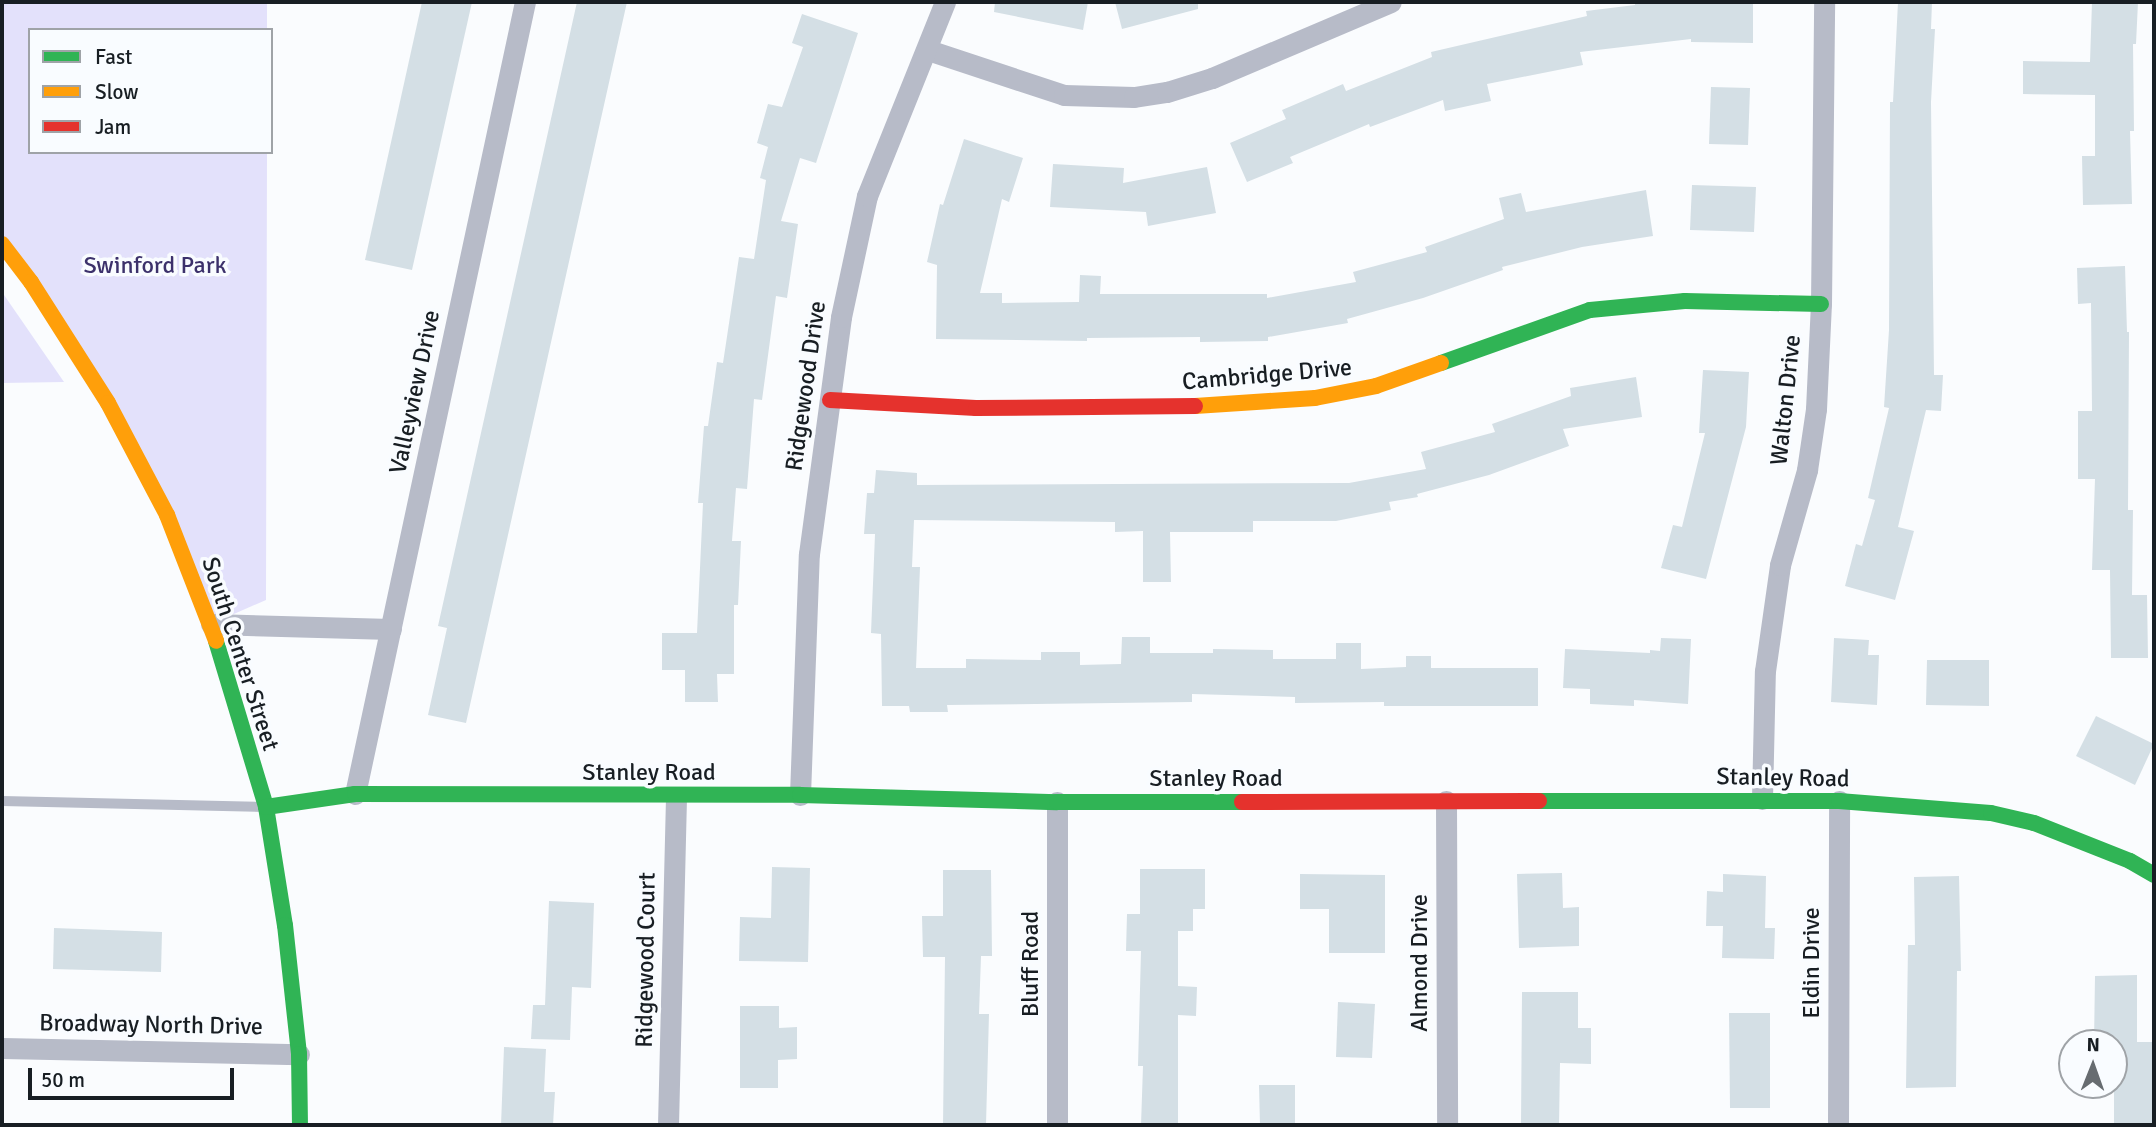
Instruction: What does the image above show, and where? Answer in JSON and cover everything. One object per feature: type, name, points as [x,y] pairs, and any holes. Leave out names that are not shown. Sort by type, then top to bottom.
[{"type":"street","name":"Valleyview Drive","points":[[355,794],[525,2]]},
{"type":"street","name":"Ridgewood Drive","points":[[800,795],[808,554],[841,317],[867,196],[928,50],[945,2]]},
{"type":"street","points":[[928,50],[1064,95],[1134,97],[1167,92],[1212,78],[1391,2]]},
{"type":"street","name":"Walton Drive","points":[[1762,799],[1765,671],[1780,565],[1807,470],[1816,409],[1821,304],[1824,2]]},
{"type":"street","name":"South Center Street","points":[[2,244],[31,282],[108,403],[167,514],[211,624],[266,807],[285,925],[299,1054],[300,1125]]},
{"type":"street","name":"Cambridge Drive","points":[[830,400],[989,408],[1240,405],[1315,398],[1376,386],[1590,310],[1685,301],[1821,304]]},
{"type":"street","points":[[211,624],[391,629]]},
{"type":"street","name":"Stanley Road","points":[[266,807],[355,794],[676,797],[800,795],[1057,802],[1839,801],[1991,813],[2034,824],[2130,861],[2154,875]]},
{"type":"street","name":"Ridgewood Court","points":[[668,1125],[676,797]]},
{"type":"street","name":"Almond Drive","points":[[1446,801],[1447,1125]]},
{"type":"street","name":"Eldin Drive","points":[[1838,1125],[1839,801]]},
{"type":"street","name":"Bluff Road","points":[[1057,802],[1057,1125]]},
{"type":"street","name":"Broadway North Drive","points":[[2,1048],[299,1054]]},
{"type":"lane","points":[[2,801],[266,807]]},
{"type":"green space","name":"Swinford Park","points":[[2,2],[267,2],[267,28],[28,28],[28,154],[267,154],[266,600],[211,624],[167,515],[2,244]]},
{"type":"green space","points":[[2,292],[64,382],[2,383]]},
{"type":"building","points":[[422,2],[472,2],[412,270],[365,260]]},
{"type":"building","points":[[577,2],[627,2],[466,723],[428,715],[447,628],[438,626]]},
{"type":"building","points":[[995,2],[1088,2],[1083,30],[994,12]]},
{"type":"building","points":[[1115,2],[1198,2],[1198,9],[1122,29]]},
{"type":"building","points":[[1635,2],[1753,4],[1753,43],[1691,42],[1691,39],[1580,52],[1583,65],[1487,84],[1491,101],[1445,111],[1443,100],[1370,127],[1369,124],[1290,157],[1293,163],[1247,182],[1230,143],[1286,119],[1282,110],[1343,84],[1346,91],[1432,57],[1431,52],[1587,16],[1586,11],[1635,5]]},
{"type":"building","points":[[1898,2],[1932,2],[1931,29],[1935,29],[1931,102],[1934,375],[1943,375],[1941,411],[1926,410],[1898,527],[1914,531],[1895,600],[1845,586],[1856,544],[1862,546],[1875,500],[1868,498],[1889,408],[1884,407],[1889,330],[1890,102],[1893,102]]},
{"type":"building","points":[[2092,2],[2138,2],[2136,44],[2133,44],[2134,131],[2130,131],[2132,204],[2083,205],[2082,156],[2095,156],[2095,95],[2023,94],[2023,61],[2090,62]]},
{"type":"building","points":[[802,14],[858,33],[816,163],[800,158],[781,221],[798,224],[787,298],[776,296],[762,400],[754,399],[747,489],[736,488],[732,541],[741,541],[738,605],[734,605],[734,674],[717,674],[718,702],[685,702],[685,670],[662,670],[662,633],[697,633],[703,503],[698,503],[704,426],[708,426],[717,362],[723,363],[739,257],[754,259],[766,180],[760,178],[768,147],[757,143],[768,104],[782,107],[803,47],[792,43]]},
{"type":"building","points":[[1711,87],[1750,88],[1748,145],[1709,144]]},
{"type":"building","points":[[964,139],[1023,158],[1009,202],[1002,199],[980,293],[1002,293],[1002,303],[1079,302],[1080,275],[1101,276],[1100,294],[1267,294],[1267,298],[1356,282],[1353,272],[1427,252],[1425,247],[1504,219],[1499,198],[1521,193],[1526,212],[1646,190],[1653,236],[1582,247],[1502,267],[1503,270],[1423,298],[1347,319],[1348,323],[1268,337],[1268,341],[1200,342],[1200,337],[1087,338],[1087,341],[936,339],[937,265],[927,262],[940,204],[943,205]]},
{"type":"building","points":[[1053,164],[1124,168],[1123,183],[1207,167],[1216,213],[1148,226],[1146,212],[1050,207]]},
{"type":"building","points":[[1692,185],[1756,187],[1754,232],[1690,230]]},
{"type":"building","points":[[2125,266],[2129,332],[2128,510],[2133,510],[2132,595],[2147,595],[2148,658],[2111,658],[2110,570],[2092,570],[2095,479],[2078,479],[2078,411],[2092,411],[2091,303],[2078,304],[2077,268]]},
{"type":"building","points":[[1703,370],[1749,372],[1746,427],[1706,579],[1661,568],[1673,525],[1682,527],[1705,433],[1699,433]]},
{"type":"building","points":[[1636,377],[1642,417],[1563,429],[1569,446],[1489,475],[1417,494],[1418,497],[1389,502],[1391,510],[1336,521],[1253,521],[1253,532],[1170,532],[1171,582],[1143,582],[1143,531],[1115,532],[1115,522],[914,520],[912,567],[920,567],[916,668],[966,668],[966,659],[1041,660],[1041,652],[1080,652],[1080,665],[1121,664],[1122,637],[1150,637],[1150,653],[1213,653],[1213,649],[1273,650],[1273,659],[1336,659],[1336,643],[1361,643],[1361,669],[1406,667],[1406,656],[1431,656],[1431,668],[1538,668],[1538,706],[1295,703],[1295,697],[1192,694],[1192,702],[947,705],[948,712],[910,712],[909,706],[882,706],[881,634],[871,633],[875,534],[864,534],[867,493],[874,493],[876,470],[917,473],[917,485],[1349,483],[1426,469],[1421,452],[1495,432],[1492,424],[1571,396],[1570,388]]},
{"type":"building","points":[[1661,638],[1691,639],[1688,704],[1634,700],[1634,706],[1590,704],[1590,689],[1563,688],[1565,649],[1650,653],[1650,650],[1660,651]]},
{"type":"building","points":[[1834,638],[1869,640],[1868,655],[1879,655],[1877,705],[1831,702]]},
{"type":"building","points":[[1927,660],[1989,660],[1989,706],[1926,705]]},
{"type":"building","points":[[2096,716],[2154,744],[2135,785],[2076,756]]},
{"type":"building","points":[[772,867],[810,868],[808,962],[739,961],[740,917],[771,918]]},
{"type":"building","points":[[1140,869],[1205,869],[1205,909],[1193,909],[1193,931],[1178,931],[1178,986],[1197,987],[1196,1016],[1178,1015],[1178,1125],[1141,1125],[1143,1066],[1138,1066],[1141,951],[1126,951],[1127,914],[1140,914]]},
{"type":"building","points":[[943,870],[991,870],[992,956],[981,956],[979,1014],[989,1014],[986,1125],[943,1125],[945,957],[923,957],[922,916],[943,916]]},
{"type":"building","points":[[1562,873],[1563,908],[1579,907],[1579,946],[1519,948],[1517,874]]},
{"type":"building","points":[[1300,874],[1385,875],[1385,953],[1329,953],[1329,909],[1300,909]]},
{"type":"building","points":[[1723,874],[1766,876],[1765,928],[1775,928],[1774,959],[1722,958],[1723,926],[1706,926],[1707,891],[1723,892]]},
{"type":"building","points":[[1959,876],[1961,971],[1957,971],[1956,1087],[1906,1088],[1908,945],[1915,945],[1914,877]]},
{"type":"building","points":[[549,901],[594,903],[591,988],[572,987],[570,1040],[531,1039],[533,1005],[545,1005]]},
{"type":"building","points":[[54,928],[162,932],[161,972],[53,969]]},
{"type":"building","points":[[2137,975],[2137,1042],[2154,1042],[2154,1125],[2114,1125],[2114,1099],[2128,1099],[2128,1029],[2094,1029],[2095,976]]},
{"type":"building","points":[[1522,992],[1578,992],[1578,1028],[1591,1028],[1591,1064],[1560,1063],[1559,1125],[1521,1125]]},
{"type":"building","points":[[1338,1002],[1375,1004],[1372,1058],[1336,1057]]},
{"type":"building","points":[[740,1006],[779,1006],[779,1028],[797,1027],[797,1059],[778,1060],[778,1088],[740,1088]]},
{"type":"building","points":[[1729,1013],[1770,1013],[1770,1108],[1730,1108]]},
{"type":"building","points":[[504,1047],[546,1049],[544,1092],[555,1092],[553,1125],[501,1125]]},
{"type":"building","points":[[1259,1085],[1295,1085],[1295,1125],[1260,1125]]},
{"type":"traffic: fast","points":[[1441,363],[1590,310],[1685,301],[1821,304]]},
{"type":"traffic: fast","points":[[216,641],[266,807],[285,925],[299,1054],[300,1125]]},
{"type":"traffic: fast","points":[[266,807],[355,794],[800,795],[1057,802],[1242,802]]},
{"type":"traffic: fast","points":[[1539,801],[1839,801],[1991,813],[2034,823],[2130,861],[2154,875]]},
{"type":"traffic: slow","points":[[2,244],[31,282],[108,403],[167,515],[216,641]]},
{"type":"traffic: slow","points":[[1195,406],[1315,398],[1376,386],[1441,363]]},
{"type":"traffic: jam","points":[[830,400],[976,408],[1195,406]]},
{"type":"traffic: jam","points":[[1242,802],[1539,801]]}]
